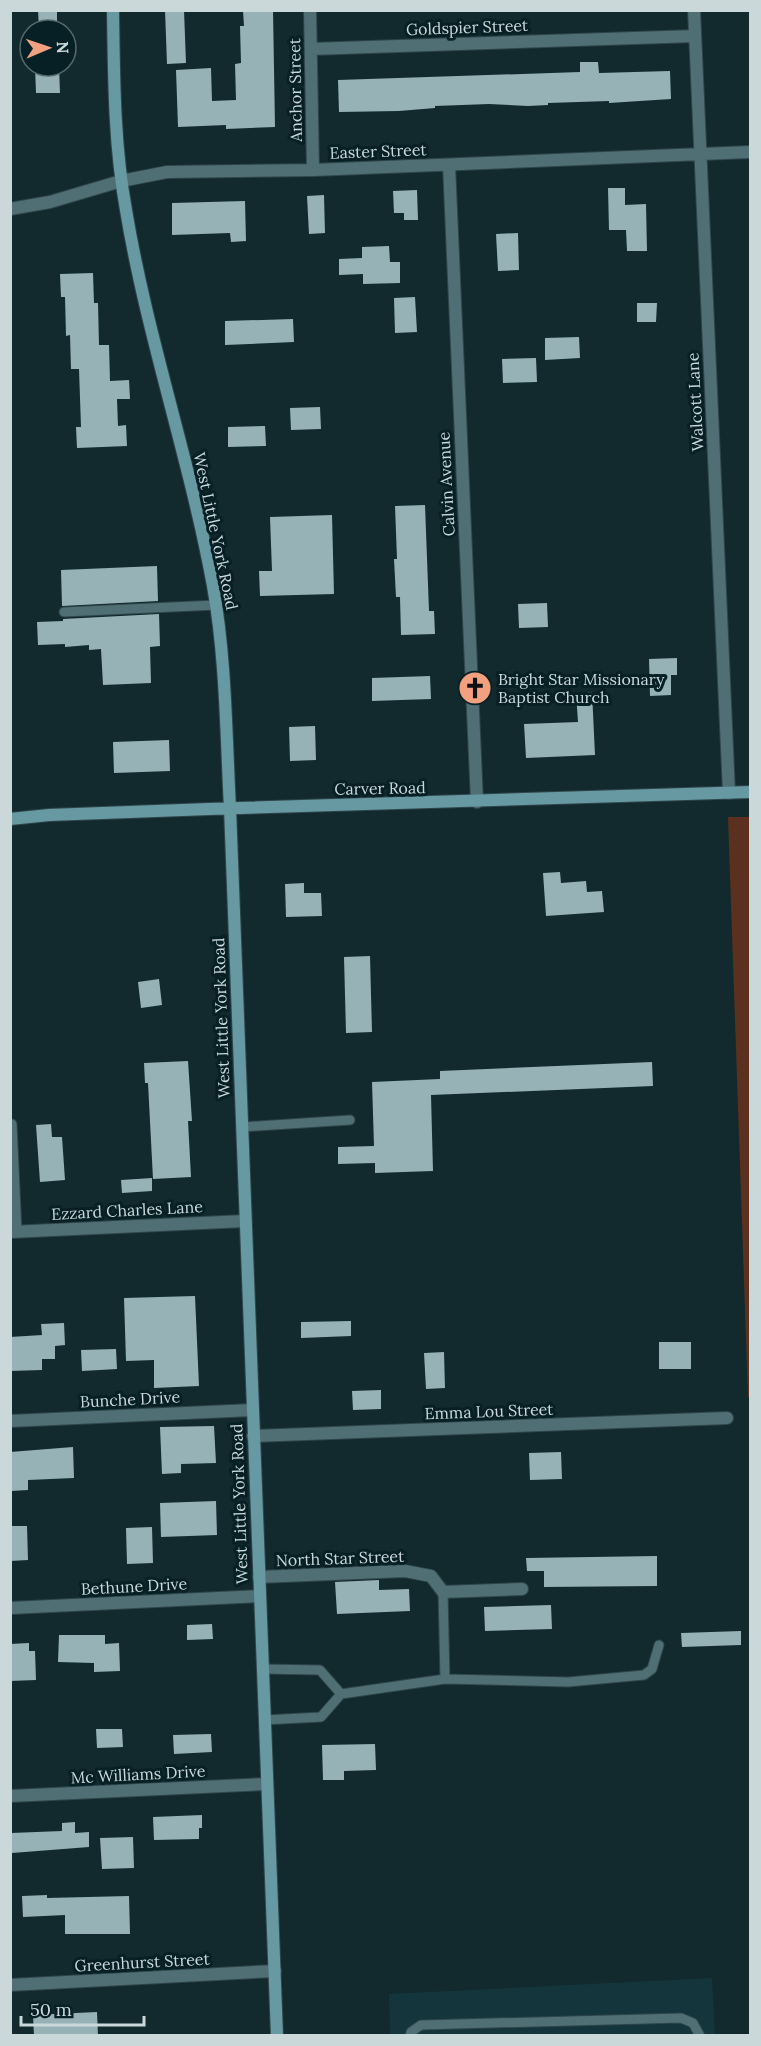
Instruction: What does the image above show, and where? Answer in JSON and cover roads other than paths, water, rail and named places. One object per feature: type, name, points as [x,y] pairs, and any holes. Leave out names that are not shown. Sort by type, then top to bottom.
[{"type":"street","name":"West Little York Road","points":[[113,10],[116,135],[121,181],[132,243],[203,538],[216,605],[222,658],[230,808],[277,2036]]},
{"type":"street","name":"Anchor Street","points":[[310,10],[313,170]]},
{"type":"street","name":"Walcott Lane","points":[[694,10],[729,793]]},
{"type":"street","name":"Goldspier Street","points":[[311,49],[695,36]]},
{"type":"street","name":"Easter Street","points":[[10,209],[50,202],[121,181],[167,172],[313,170],[750,152]]},
{"type":"street","name":"Calvin Avenue","points":[[449,165],[477,802]]},
{"type":"street","name":"Carver Road","points":[[10,819],[230,808],[750,792]]},
{"type":"street","name":"Ezzard Charles Lane","points":[[14,1232],[245,1221]]},
{"type":"street","name":"Bunche Drive","points":[[10,1422],[252,1410]]},
{"type":"street","name":"Emma Lou Street","points":[[253,1436],[727,1418]]},
{"type":"street","name":"North Star Street","points":[[259,1577],[405,1571],[431,1575],[443,1592]]},
{"type":"street","points":[[443,1592],[522,1589]]},
{"type":"street","name":"Bethune Drive","points":[[10,1608],[259,1596]]},
{"type":"street","name":"Mc Williams Drive","points":[[10,1796],[267,1784]]},
{"type":"street","name":"Greenhurst Street","points":[[10,1985],[275,1971]]},
{"type":"lane","points":[[64,612],[216,605]]},
{"type":"lane","points":[[242,1127],[350,1120]]},
{"type":"lane","points":[[12,1124],[14,1232]]},
{"type":"lane","points":[[443,1592],[445,1679]]},
{"type":"lane","points":[[264,1720],[321,1717],[341,1694],[445,1679],[568,1682],[644,1675],[652,1669],[659,1645]]},
{"type":"lane","points":[[262,1670],[320,1670],[341,1694]]},
{"type":"lane","points":[[410,2036],[411,2032],[421,2025],[681,2018],[693,2023],[699,2036]]},
{"type":"place","name":"Bright Star Missionary Baptist Church","points":[[475,688]]}]
